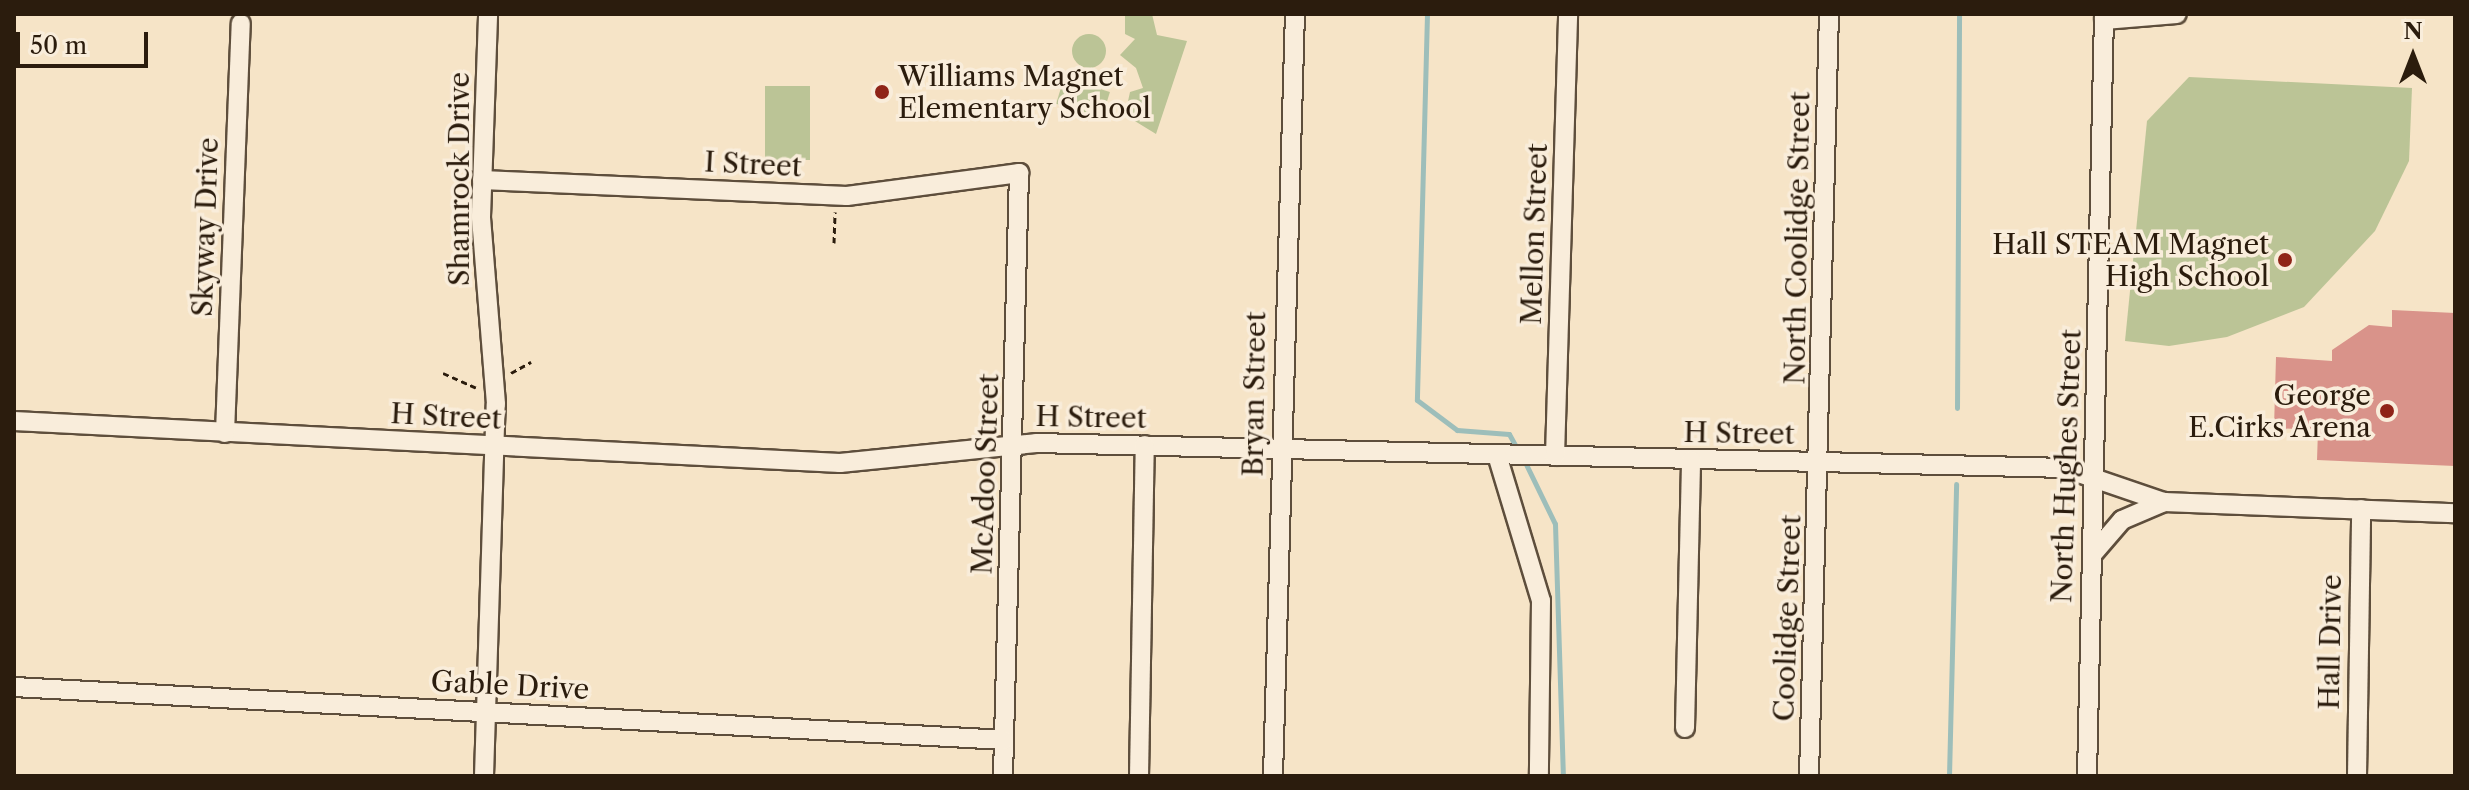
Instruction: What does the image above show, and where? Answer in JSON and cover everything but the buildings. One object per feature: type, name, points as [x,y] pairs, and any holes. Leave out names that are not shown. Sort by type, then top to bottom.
[{"type":"street","name":"Shamrock Drive","points":[[484,776],[495,446],[495,380],[482,180],[488,14]]},
{"type":"street","name":"Bryan Street","points":[[1273,776],[1295,14]]},
{"type":"street","name":"Mellon Street","points":[[1549,456],[1568,14]]},
{"type":"street","name":"North Coolidge Street","points":[[1821,463],[1829,14]]},
{"type":"street","points":[[2104,17],[2177,14]]},
{"type":"street","name":"North Hughes Street","points":[[2087,776],[2104,17]]},
{"type":"street","name":"Skyway Drive","points":[[225,433],[241,23]]},
{"type":"street","name":"I Street","points":[[482,180],[836,196],[1019,173]]},
{"type":"street","name":"McAdoo Street","points":[[1003,776],[1019,173]]},
{"type":"street","name":"H Street","points":[[14,421],[840,463],[1014,444],[2064,468],[2093,475],[2164,502],[2455,513]]},
{"type":"street","points":[[1139,776],[1145,445]]},
{"type":"street","points":[[1503,455],[1541,601],[1539,776]]},
{"type":"street","points":[[1685,728],[1691,460]]},
{"type":"street","name":"Coolidge Street","points":[[1809,776],[1821,463]]},
{"type":"street","name":"H Street","points":[[2092,555],[2122,520],[2164,502]]},
{"type":"street","name":"Hall Drive","points":[[2357,776],[2361,509]]},
{"type":"street","name":"Gable Drive","points":[[14,687],[1004,740]]},
{"type":"path","points":[[834,243],[836,196]]},
{"type":"path","points":[[443,373],[466,387],[495,380],[531,362]]},
{"type":"green space","points":[[1125,14],[1152,14],[1157,35],[1187,41],[1156,134],[1125,115],[1130,92],[1143,88],[1136,68],[1120,55],[1135,39],[1125,34]]},
{"type":"green space","points":[[1089,34],[1101,39],[1106,51],[1101,63],[1089,68],[1077,63],[1072,51],[1077,39]]},
{"type":"green space","points":[[2189,77],[2412,88],[2409,161],[2375,231],[2304,307],[2227,337],[2169,346],[2125,341],[2147,121]]},
{"type":"green space","points":[[1064,78],[1110,92],[1102,118],[1056,104]]},
{"type":"green space","points":[[765,86],[810,86],[810,160],[765,160]]},
{"type":"waterway","points":[[1427,14],[1417,400],[1457,430],[1509,434],[1518,450]]},
{"type":"waterway","points":[[1957,408],[1959,14]]},
{"type":"waterway","points":[[1523,458],[1555,524],[1563,776]]},
{"type":"waterway","points":[[1949,776],[1956,484]]},
{"type":"place","name":"Williams Magnet Elementary School","points":[[882,92]]},
{"type":"place","name":"Hall STEAM Magnet High School","points":[[2285,260]]},
{"type":"place","name":"George E.Cirks Arena","points":[[2387,411]]}]
